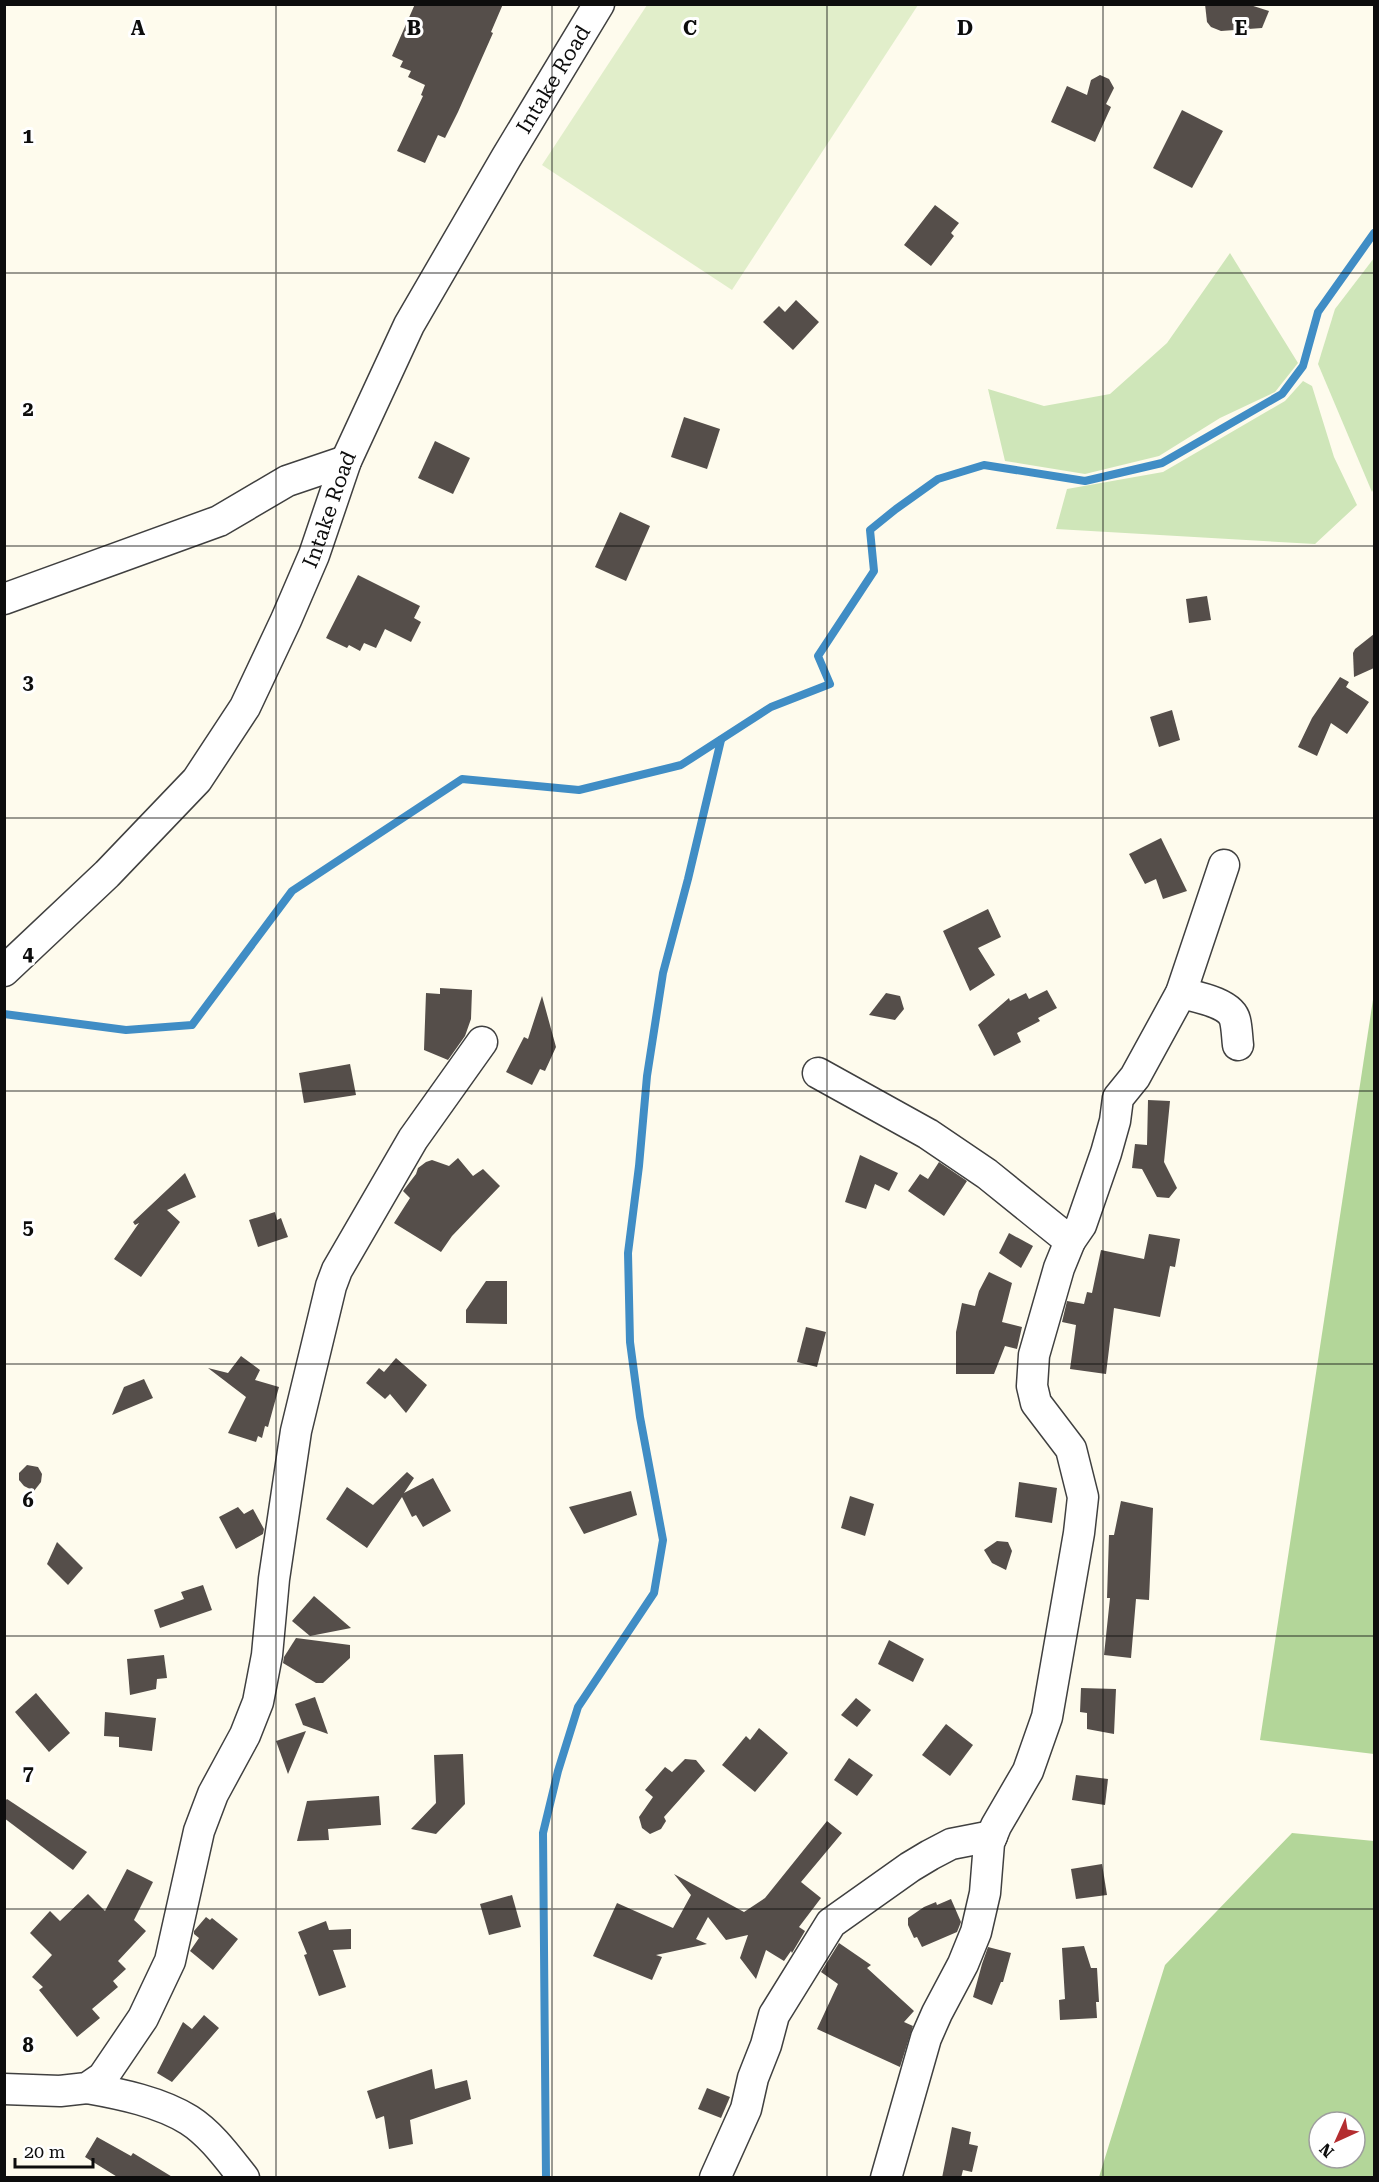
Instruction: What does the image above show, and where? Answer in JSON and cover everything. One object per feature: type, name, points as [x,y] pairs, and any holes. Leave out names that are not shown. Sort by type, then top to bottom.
[{"type":"street","name":"Intake Road","points":[[4,971],[107,874],[197,780],[245,707],[314,555],[346,461],[410,325],[506,158],[599,4]]},
{"type":"street","points":[[4,599],[219,521],[287,481],[346,461]]},
{"type":"street","points":[[886,2178],[926,2038],[963,1964],[976,1932],[985,1893],[986,1862],[992,1836],[1028,1771],[1047,1717],[1079,1533],[1083,1497],[1071,1449],[1036,1404],[1032,1386],[1034,1355],[1059,1268],[1070,1241],[1081,1225],[1106,1153],[1115,1121],[1118,1098],[1135,1077],[1181,993],[1224,864]]},
{"type":"street","points":[[1181,993],[1228,1009],[1235,1018],[1238,1045]]},
{"type":"street","points":[[87,2088],[103,2077],[116,2060],[143,2018],[170,1961],[199,1832],[213,1794],[245,1735],[258,1702],[267,1654],[274,1579],[296,1431],[337,1270],[413,1139],[482,1042]]},
{"type":"street","points":[[818,1073],[928,1134],[987,1174],[1070,1241]]},
{"type":"street","points":[[715,2178],[746,2109],[753,2078],[774,2015],[831,1923],[930,1855],[951,1844],[992,1836]]},
{"type":"street","points":[[4,2089],[60,2091],[87,2088],[164,2108],[190,2121],[210,2138],[244,2178]]},
{"type":"green space","points":[[647,5],[918,5],[732,290],[542,165]]},
{"type":"green space","points":[[1230,253],[1298,363],[1275,392],[1220,418],[1159,456],[1085,474],[1005,461],[988,389],[1044,406],[1110,394],[1167,343]]},
{"type":"green space","points":[[1374,258],[1374,488],[1372,492],[1318,364],[1335,309]]},
{"type":"green space","points":[[1303,381],[1312,386],[1334,457],[1357,505],[1315,544],[1056,529],[1067,489],[1163,472],[1285,401]]},
{"type":"green space","points":[[1374,993],[1374,1754],[1260,1740]]},
{"type":"green space","points":[[1292,1833],[1374,1841],[1374,2177],[1099,2177],[1165,1965]]},
{"type":"building","points":[[415,4],[503,4],[491,32],[493,33],[458,112],[445,138],[438,135],[425,163],[397,151],[423,96],[421,95],[425,85],[408,77],[411,71],[400,67],[403,61],[392,56]]},
{"type":"building","points":[[1205,4],[1247,4],[1269,11],[1262,28],[1221,31],[1211,27],[1207,22]]},
{"type":"building","points":[[1100,75],[1109,79],[1114,88],[1106,104],[1111,107],[1095,142],[1051,122],[1067,86],[1087,95],[1091,80]]},
{"type":"building","points":[[1182,110],[1223,131],[1192,188],[1153,168]]},
{"type":"building","points":[[935,205],[959,223],[951,233],[954,236],[931,266],[904,245]]},
{"type":"building","points":[[796,300],[819,322],[793,350],[763,322],[779,306],[785,312]]},
{"type":"building","points":[[684,417],[720,429],[707,469],[671,457]]},
{"type":"building","points":[[435,441],[470,458],[453,494],[418,478]]},
{"type":"building","points":[[620,512],[650,526],[626,581],[595,567]]},
{"type":"building","points":[[358,575],[420,606],[414,618],[421,622],[411,642],[385,629],[376,648],[364,643],[360,651],[349,645],[347,648],[326,638]]},
{"type":"building","points":[[1207,596],[1211,620],[1189,623],[1186,599]]},
{"type":"building","points":[[1374,634],[1374,668],[1354,677],[1353,653]]},
{"type":"building","points":[[1340,677],[1349,682],[1346,687],[1369,702],[1347,734],[1331,723],[1317,756],[1298,747],[1312,718]]},
{"type":"building","points":[[1172,710],[1180,740],[1159,747],[1150,717]]},
{"type":"building","points":[[1161,838],[1187,891],[1163,899],[1156,879],[1145,884],[1129,854]]},
{"type":"building","points":[[988,909],[1001,937],[978,948],[995,975],[970,991],[943,931]]},
{"type":"building","points":[[440,988],[472,990],[471,1019],[465,1036],[448,1060],[424,1050],[426,993],[440,994]]},
{"type":"building","points":[[1047,990],[1057,1008],[1038,1018],[1040,1021],[1017,1033],[1021,1042],[994,1056],[978,1025],[1009,998],[1010,1001],[1026,993],[1029,999]]},
{"type":"building","points":[[886,993],[900,996],[904,1009],[895,1020],[869,1015]]},
{"type":"building","points":[[542,996],[556,1047],[545,1071],[540,1069],[532,1085],[506,1072],[524,1037],[528,1039]]},
{"type":"building","points":[[350,1064],[356,1095],[304,1103],[299,1073]]},
{"type":"building","points":[[1148,1100],[1170,1101],[1164,1162],[1177,1188],[1169,1198],[1157,1197],[1142,1169],[1132,1168],[1135,1144],[1147,1145]]},
{"type":"building","points":[[860,1155],[898,1173],[889,1191],[875,1184],[866,1209],[845,1202]]},
{"type":"building","points":[[458,1158],[473,1176],[483,1169],[500,1186],[452,1236],[441,1252],[394,1223],[410,1198],[403,1191],[418,1168],[432,1160],[449,1166]]},
{"type":"building","points":[[939,1162],[967,1181],[944,1216],[908,1191],[920,1174],[928,1179]]},
{"type":"building","points":[[185,1173],[196,1197],[167,1210],[180,1222],[141,1277],[114,1259],[139,1223],[135,1225],[133,1222]]},
{"type":"building","points":[[275,1212],[277,1220],[281,1218],[288,1237],[258,1247],[249,1220]]},
{"type":"building","points":[[1009,1233],[1033,1246],[1021,1268],[999,1253]]},
{"type":"building","points":[[1149,1234],[1180,1239],[1175,1267],[1170,1266],[1160,1317],[1114,1308],[1106,1374],[1070,1369],[1076,1325],[1062,1322],[1067,1301],[1084,1304],[1087,1292],[1092,1293],[1101,1250],[1144,1259]]},
{"type":"building","points":[[989,1272],[1012,1283],[1002,1322],[1022,1327],[1017,1349],[1005,1346],[994,1374],[956,1374],[956,1332],[962,1303],[975,1306],[979,1291]]},
{"type":"building","points":[[486,1281],[507,1281],[507,1324],[466,1323],[466,1310]]},
{"type":"building","points":[[806,1327],[826,1332],[817,1367],[797,1362]]},
{"type":"building","points":[[241,1356],[260,1370],[255,1380],[279,1387],[268,1427],[265,1426],[262,1438],[258,1436],[256,1442],[228,1433],[246,1397],[208,1368],[228,1373]]},
{"type":"building","points":[[396,1358],[427,1385],[406,1413],[390,1394],[385,1399],[366,1383],[379,1368],[384,1372]]},
{"type":"building","points":[[144,1379],[153,1398],[112,1415],[124,1387]]},
{"type":"building","points":[[27,1465],[38,1467],[42,1474],[41,1482],[34,1491],[24,1486],[19,1480],[19,1473]]},
{"type":"building","points":[[407,1472],[414,1478],[404,1493],[433,1478],[451,1511],[423,1527],[416,1515],[412,1517],[402,1497],[367,1548],[326,1519],[347,1487],[373,1505]]},
{"type":"building","points":[[1019,1482],[1057,1488],[1052,1523],[1015,1517]]},
{"type":"building","points":[[631,1491],[637,1515],[584,1534],[569,1507]]},
{"type":"building","points":[[850,1496],[874,1504],[865,1536],[841,1528]]},
{"type":"building","points":[[1121,1501],[1153,1508],[1149,1600],[1136,1599],[1131,1658],[1104,1655],[1110,1598],[1107,1598],[1109,1535],[1114,1535]]},
{"type":"building","points":[[238,1507],[244,1514],[253,1509],[264,1529],[263,1534],[236,1549],[219,1517]]},
{"type":"building","points":[[997,1541],[1008,1542],[1012,1551],[1006,1570],[992,1563],[984,1550]]},
{"type":"building","points":[[57,1542],[83,1568],[68,1585],[47,1564]]},
{"type":"building","points":[[203,1585],[212,1610],[160,1628],[154,1610],[184,1599],[181,1592]]},
{"type":"building","points":[[314,1596],[351,1628],[310,1636],[292,1621]]},
{"type":"building","points":[[296,1638],[350,1645],[350,1658],[323,1683],[316,1683],[283,1663],[284,1657]]},
{"type":"building","points":[[889,1640],[924,1659],[913,1682],[878,1664]]},
{"type":"building","points":[[164,1655],[167,1678],[157,1679],[156,1689],[130,1695],[127,1659]]},
{"type":"building","points":[[1081,1688],[1116,1689],[1114,1734],[1087,1729],[1087,1713],[1080,1712]]},
{"type":"building","points":[[36,1693],[70,1733],[49,1752],[15,1712]]},
{"type":"building","points":[[315,1697],[328,1734],[303,1725],[295,1704]]},
{"type":"building","points":[[856,1698],[871,1710],[857,1727],[841,1715]]},
{"type":"building","points":[[105,1712],[156,1718],[152,1751],[119,1747],[119,1737],[104,1736]]},
{"type":"building","points":[[946,1724],[973,1745],[950,1776],[922,1755]]},
{"type":"building","points":[[759,1728],[788,1753],[755,1792],[722,1765],[746,1736],[750,1740]]},
{"type":"building","points":[[306,1731],[288,1774],[276,1741]]},
{"type":"building","points":[[463,1754],[465,1804],[436,1834],[411,1829],[436,1803],[434,1755]]},
{"type":"building","points":[[849,1758],[873,1775],[857,1796],[834,1780]]},
{"type":"building","points":[[685,1759],[696,1760],[705,1771],[664,1817],[666,1821],[661,1829],[650,1834],[642,1828],[639,1817],[653,1797],[645,1790],[665,1767],[672,1772]]},
{"type":"building","points":[[1076,1775],[1108,1779],[1105,1805],[1072,1800]]},
{"type":"building","points":[[379,1796],[381,1825],[328,1829],[329,1840],[297,1841],[307,1801]]},
{"type":"building","points":[[7,1799],[87,1852],[73,1870],[4,1818],[4,1802]]},
{"type":"building","points":[[827,1821],[842,1833],[801,1882],[821,1898],[799,1927],[805,1931],[792,1953],[791,1951],[784,1961],[766,1950],[756,1979],[740,1958],[748,1935],[726,1940],[708,1917],[696,1939],[707,1944],[656,1955],[662,1957],[652,1980],[593,1956],[617,1903],[673,1928],[691,1895],[674,1874],[744,1912],[765,1898]]},
{"type":"building","points":[[1102,1864],[1107,1895],[1076,1899],[1071,1869]]},
{"type":"building","points":[[127,1869],[153,1882],[134,1920],[146,1931],[118,1961],[126,1969],[113,1981],[118,1987],[92,2009],[100,2018],[77,2037],[39,1990],[43,1987],[32,1977],[52,1955],[30,1933],[50,1911],[60,1921],[88,1894],[105,1911]]},
{"type":"building","points":[[512,1895],[521,1927],[489,1935],[480,1904]]},
{"type":"building","points":[[951,1899],[961,1922],[957,1932],[922,1947],[917,1937],[914,1938],[908,1925],[908,1918],[924,1907]]},
{"type":"building","points":[[206,1917],[210,1920],[212,1918],[238,1939],[213,1970],[190,1951],[199,1938],[194,1931]]},
{"type":"building","points":[[326,1921],[329,1930],[351,1929],[351,1949],[333,1950],[346,1987],[319,1996],[298,1932]]},
{"type":"building","points":[[839,1943],[871,1965],[867,1968],[914,2011],[904,2022],[913,2026],[900,2067],[817,2029],[838,1984],[821,1972]]},
{"type":"building","points":[[1084,1946],[1091,1968],[1097,1968],[1099,2002],[1096,2002],[1097,2018],[1060,2020],[1059,2000],[1065,1999],[1062,1948]]},
{"type":"building","points":[[988,1947],[1011,1953],[1003,1982],[1001,1982],[992,2005],[973,1997]]},
{"type":"building","points":[[204,2015],[219,2028],[172,2082],[157,2073],[183,2022],[192,2029]]},
{"type":"building","points":[[432,2069],[435,2089],[467,2080],[471,2099],[410,2120],[413,2144],[389,2149],[384,2116],[376,2119],[367,2091]]},
{"type":"building","points":[[707,2088],[730,2097],[721,2118],[698,2109]]},
{"type":"building","points":[[952,2127],[971,2132],[969,2144],[978,2146],[972,2172],[963,2170],[961,2178],[942,2178]]},
{"type":"building","points":[[97,2137],[131,2156],[133,2153],[174,2178],[119,2178],[85,2157]]},
{"type":"waterway","points":[[4,1014],[126,1030],[192,1025],[292,891],[462,779],[579,790],[681,765],[771,707],[830,684],[818,656],[874,571],[870,530],[938,479],[984,465],[1085,481],[1162,463],[1282,394],[1303,366],[1318,312],[1374,233]]},
{"type":"waterway","points":[[546,2178],[543,1833],[558,1771],[578,1707],[654,1593],[663,1540],[640,1417],[630,1342],[628,1253],[647,1076],[663,973],[721,740]]}]
